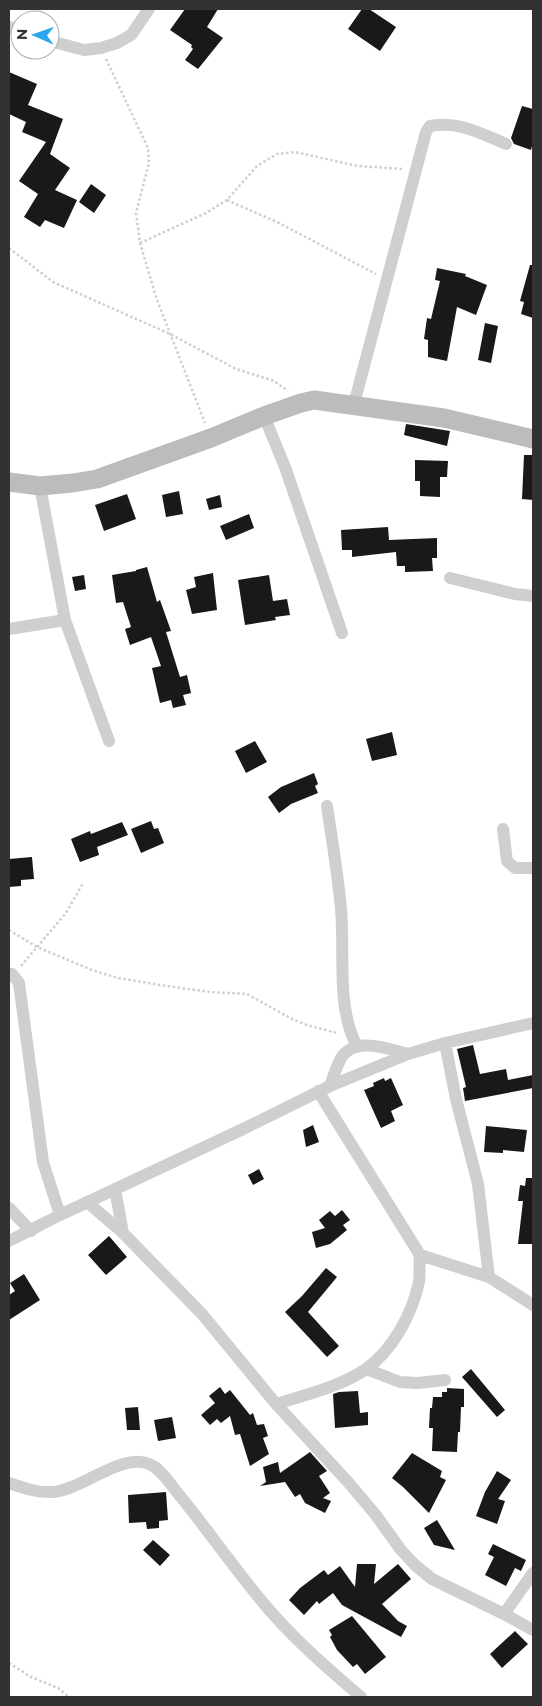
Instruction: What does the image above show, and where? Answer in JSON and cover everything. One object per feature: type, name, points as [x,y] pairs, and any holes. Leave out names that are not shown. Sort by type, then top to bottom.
[{"type":"street","points":[[60,44],[84,50],[101,48],[117,43],[131,35],[149,9]]},
{"type":"street","points":[[354,404],[426,132],[430,126],[444,123],[468,127],[506,144]]},
{"type":"street","points":[[9,482],[40,486],[97,479],[212,438],[264,416],[314,400],[354,404],[444,418],[533,439]]},
{"type":"street","points":[[264,416],[286,467],[342,633]]},
{"type":"street","points":[[40,486],[65,620],[109,741]]},
{"type":"street","points":[[450,578],[515,594],[533,596]]},
{"type":"street","points":[[9,629],[65,620]]},
{"type":"street","points":[[326,806],[341,910],[345,1011],[354,1041],[347,1052],[340,1058],[330,1086]]},
{"type":"street","points":[[503,830],[508,861],[515,868],[533,868]]},
{"type":"street","points":[[11,974],[19,983],[43,1162],[60,1215]]},
{"type":"street","points":[[9,1241],[330,1086],[408,1054],[445,1043],[533,1023]]},
{"type":"street","points":[[354,1041],[367,1046],[386,1048],[408,1054]]},
{"type":"street","points":[[445,1043],[456,1099],[478,1184],[489,1277]]},
{"type":"street","points":[[276,1404],[345,1380],[366,1369],[384,1353],[402,1326],[414,1301],[419,1280],[420,1255],[318,1091]]},
{"type":"street","points":[[115,1189],[124,1233]]},
{"type":"street","points":[[88,1202],[124,1233],[202,1314],[276,1404],[348,1482],[414,1565],[432,1579],[533,1630]]},
{"type":"street","points":[[9,1208],[31,1230]]},
{"type":"street","points":[[420,1255],[489,1277],[533,1305]]},
{"type":"street","points":[[366,1369],[400,1382],[418,1383],[445,1380]]},
{"type":"street","points":[[9,1483],[39,1492],[55,1492],[78,1485],[125,1463],[139,1461],[151,1464],[200,1519],[261,1600],[300,1642],[361,1697]]},
{"type":"street","points":[[504,1614],[533,1573]]},
{"type":"path","points":[[101,48],[148,148],[149,163],[136,213],[140,243],[157,300],[212,438]]},
{"type":"path","points":[[140,243],[206,213],[227,200],[257,166],[277,154],[295,152],[358,166],[417,170]]},
{"type":"path","points":[[227,200],[279,223],[386,279]]},
{"type":"path","points":[[9,248],[53,282],[170,334],[236,369],[274,381],[301,403]]},
{"type":"path","points":[[11,974],[66,913],[83,883]]},
{"type":"path","points":[[9,930],[37,946],[92,970],[118,978],[193,990],[247,994],[292,1019],[354,1041]]},
{"type":"path","points":[[9,1663],[32,1677],[58,1688],[69,1697]]},
{"type":"building","points":[[185,9],[218,9],[207,27],[223,38],[198,69],[185,60],[193,49],[192,45],[170,30]]},
{"type":"building","points":[[362,9],[369,9],[396,27],[380,51],[348,29]]},
{"type":"building","points":[[9,72],[37,84],[28,105],[63,119],[50,154],[70,168],[55,190],[77,200],[64,228],[45,220],[40,227],[24,217],[38,194],[19,181],[46,142],[22,132],[26,122],[9,114]]},
{"type":"building","points":[[522,106],[533,109],[533,142],[531,150],[514,144],[511,138]]},
{"type":"building","points":[[91,184],[106,195],[94,213],[79,202]]},
{"type":"building","points":[[530,265],[533,265],[533,318],[521,314],[524,302],[520,301]]},
{"type":"building","points":[[437,268],[466,274],[465,276],[487,285],[476,315],[457,307],[447,361],[428,357],[428,340],[424,339],[427,318],[431,319],[440,281],[435,280]]},
{"type":"building","points":[[485,323],[498,326],[491,363],[478,360]]},
{"type":"building","points":[[406,424],[450,431],[447,446],[404,435]]},
{"type":"building","points":[[524,455],[533,455],[533,500],[522,499]]},
{"type":"building","points":[[415,460],[448,461],[447,477],[440,477],[440,497],[420,496],[420,481],[415,481]]},
{"type":"building","points":[[179,491],[183,514],[166,517],[162,495]]},
{"type":"building","points":[[127,494],[136,519],[104,531],[95,505]]},
{"type":"building","points":[[220,495],[222,507],[209,510],[206,499]]},
{"type":"building","points":[[249,514],[254,528],[226,540],[220,526]]},
{"type":"building","points":[[388,527],[389,540],[437,538],[437,558],[432,558],[433,571],[405,572],[405,566],[397,566],[396,552],[352,557],[352,550],[342,550],[341,530]]},
{"type":"building","points":[[147,567],[157,602],[160,600],[171,631],[166,632],[180,677],[187,675],[191,693],[183,695],[186,705],[173,708],[171,700],[160,703],[152,668],[161,666],[151,637],[130,645],[125,629],[131,627],[123,602],[116,603],[112,575]]},
{"type":"building","points":[[213,573],[217,610],[192,614],[186,590],[196,587],[194,577]]},
{"type":"building","points":[[84,575],[86,589],[75,591],[72,577]]},
{"type":"building","points":[[269,575],[273,601],[287,599],[290,615],[275,617],[276,620],[245,625],[238,580]]},
{"type":"building","points":[[392,732],[397,755],[372,761],[366,739]]},
{"type":"building","points":[[255,741],[267,762],[246,773],[235,751]]},
{"type":"building","points":[[314,773],[318,784],[315,786],[318,793],[291,804],[279,813],[268,797],[281,787]]},
{"type":"building","points":[[151,821],[154,829],[158,828],[164,843],[141,853],[131,829]]},
{"type":"building","points":[[122,822],[128,835],[97,847],[99,855],[80,862],[71,839],[90,831],[91,834]]},
{"type":"building","points":[[32,857],[34,879],[21,880],[21,886],[9,887],[9,859]]},
{"type":"building","points":[[473,1045],[480,1074],[506,1069],[508,1080],[533,1075],[533,1088],[465,1101],[463,1088],[466,1087],[457,1049]]},
{"type":"building","points":[[384,1078],[385,1081],[391,1078],[403,1105],[391,1111],[395,1121],[381,1128],[364,1090],[374,1086],[373,1083]]},
{"type":"building","points":[[313,1125],[319,1142],[306,1147],[303,1130]]},
{"type":"building","points":[[486,1126],[527,1130],[524,1152],[503,1150],[503,1153],[484,1152]]},
{"type":"building","points":[[259,1169],[264,1179],[253,1185],[248,1175]]},
{"type":"building","points":[[526,1178],[533,1178],[533,1244],[518,1244],[523,1201],[518,1201],[520,1185],[525,1186]]},
{"type":"building","points":[[342,1210],[350,1220],[343,1225],[347,1230],[330,1244],[316,1248],[312,1232],[325,1228],[319,1220],[330,1211],[335,1216]]},
{"type":"building","points":[[109,1236],[127,1257],[106,1275],[88,1255]]},
{"type":"building","points":[[326,1268],[337,1277],[308,1312],[339,1346],[327,1357],[285,1312],[302,1296]]},
{"type":"building","points":[[24,1274],[40,1300],[9,1320],[9,1295],[15,1291],[10,1283]]},
{"type":"building","points":[[471,1369],[505,1410],[497,1417],[462,1377]]},
{"type":"building","points":[[220,1387],[225,1394],[230,1390],[250,1415],[253,1413],[257,1425],[264,1424],[268,1436],[263,1438],[269,1454],[250,1466],[240,1434],[235,1435],[230,1416],[221,1423],[217,1419],[210,1425],[201,1415],[215,1403],[209,1396]]},
{"type":"building","points":[[447,1388],[464,1389],[464,1407],[461,1407],[457,1452],[432,1451],[433,1428],[429,1428],[430,1408],[432,1408],[433,1397],[442,1397],[442,1392],[447,1392]]},
{"type":"building","points":[[358,1391],[360,1413],[368,1412],[368,1425],[335,1428],[333,1394]]},
{"type":"building","points":[[138,1407],[140,1430],[127,1430],[125,1408]]},
{"type":"building","points":[[172,1417],[176,1438],[158,1441],[154,1420]]},
{"type":"building","points":[[310,1452],[327,1471],[319,1476],[330,1493],[323,1498],[331,1501],[325,1513],[305,1503],[300,1494],[295,1497],[285,1482],[260,1486],[266,1482],[263,1467],[278,1462],[280,1473]]},
{"type":"building","points":[[412,1453],[442,1471],[440,1477],[446,1480],[429,1513],[392,1478]]},
{"type":"building","points":[[497,1471],[511,1480],[498,1499],[505,1501],[497,1524],[476,1516],[485,1492]]},
{"type":"building","points":[[166,1492],[168,1520],[159,1521],[159,1528],[147,1529],[146,1522],[129,1523],[128,1495]]},
{"type":"building","points":[[437,1520],[455,1550],[434,1545],[424,1528]]},
{"type":"building","points":[[153,1540],[170,1555],[160,1566],[143,1550]]},
{"type":"building","points":[[493,1544],[526,1560],[521,1571],[515,1568],[506,1586],[485,1575],[494,1557],[488,1554]]},
{"type":"building","points":[[357,1564],[376,1564],[374,1584],[398,1564],[411,1579],[382,1604],[398,1621],[407,1626],[401,1637],[342,1605],[333,1593],[319,1604],[317,1601],[304,1615],[289,1600],[300,1588],[324,1570],[328,1575],[340,1566],[355,1587]]},
{"type":"building","points":[[352,1616],[386,1657],[365,1674],[357,1664],[353,1667],[337,1650],[330,1637],[332,1635],[329,1630]]},
{"type":"building","points":[[515,1631],[528,1644],[502,1668],[490,1654]]}]
